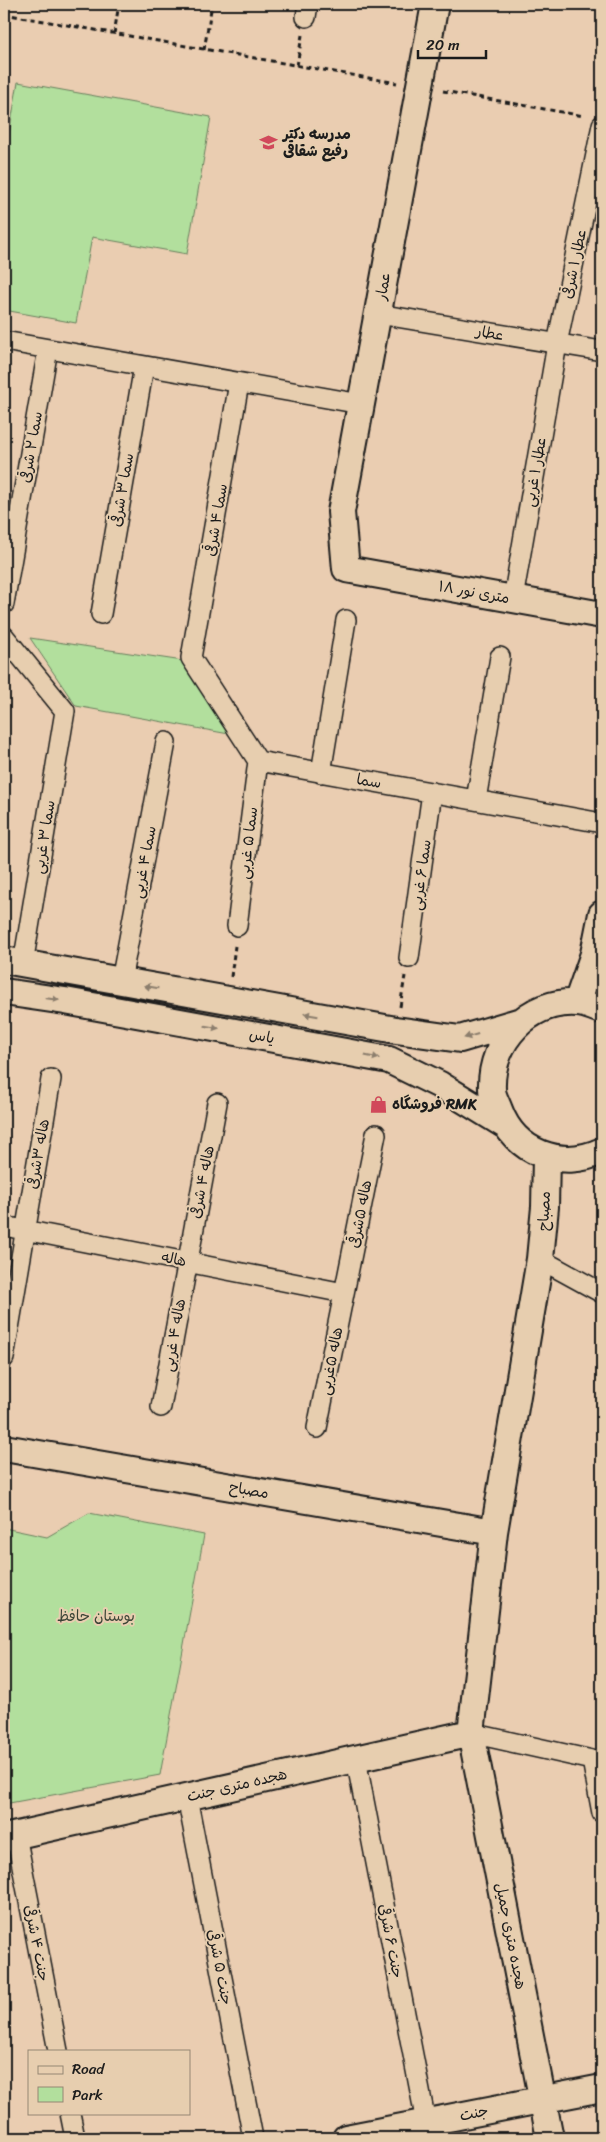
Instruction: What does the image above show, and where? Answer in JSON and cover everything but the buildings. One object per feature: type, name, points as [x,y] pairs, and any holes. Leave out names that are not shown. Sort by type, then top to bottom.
[{"type":"street","name":"عمار","points":[[346,569],[341,512],[435,4]]},
{"type":"street","name":"عطار ۱ شرقی","points":[[557,344],[597,121]]},
{"type":"street","name":"عطار","points":[[378,314],[602,351]]},
{"type":"street","points":[[4,341],[361,404]]},
{"type":"street","name":"عطار ۱ غربی","points":[[513,599],[557,344]]},
{"type":"street","name":"سما ۲ شرقی","points":[[4,604],[48,349]]},
{"type":"street","name":"سما ۳ شرقی","points":[[101,614],[144,366]]},
{"type":"street","name":"سما ۴ شرقی","points":[[239,382],[192,658],[258,761]]},
{"type":"street","name":"۱۸ متری نور","points":[[346,569],[602,615]]},
{"type":"street","points":[[322,773],[346,620]]},
{"type":"street","name":"سما ۳ غربی","points":[[4,636],[64,711],[13,962]]},
{"type":"street","points":[[476,800],[500,657]]},
{"type":"street","name":"سما ۴ غربی","points":[[121,981],[166,742]]},
{"type":"street","name":"سما","points":[[258,761],[602,823]]},
{"type":"street","name":"سما ۵ غربی","points":[[238,926],[258,761]]},
{"type":"street","name":"سما ۶ غربی","points":[[409,958],[432,792]]},
{"type":"street","points":[[578,1003],[594,954],[602,914]]},
{"type":"street","name":"یاس","points":[[13,962],[396,1030],[460,1039],[518,1022]]},
{"type":"street","name":"یاس","points":[[4,992],[75,1002],[389,1060],[440,1085],[505,1125]]},
{"type":"street","points":[[602,1010],[578,1003],[546,1006],[518,1022],[496,1053],[492,1090],[505,1125],[522,1144],[546,1156],[568,1160],[590,1156],[602,1151]]},
{"type":"street","name":"هاله ۳شرقی","points":[[4,1358],[52,1079]]},
{"type":"street","name":"هاله ۴ شرقی","points":[[187,1262],[217,1103]]},
{"type":"street","name":"هاله ۵شرقی","points":[[344,1293],[376,1134]]},
{"type":"street","name":"مصباح","points":[[471,1733],[494,1532],[540,1259],[545,1207],[546,1156]]},
{"type":"street","name":"هاله","points":[[4,1226],[344,1293]]},
{"type":"street","points":[[540,1259],[602,1293]]},
{"type":"street","name":"هاله ۴ غربی","points":[[161,1407],[187,1262]]},
{"type":"street","name":"هاله ۵غربی","points":[[317,1428],[344,1293]]},
{"type":"street","name":"مصباح","points":[[4,1448],[494,1532]]},
{"type":"street","points":[[471,1733],[597,1762],[602,1813]]},
{"type":"street","name":"هجده متری جنت","points":[[10,1836],[471,1733]]},
{"type":"street","name":"هجده متری جمیل","points":[[471,1733],[550,2138]]},
{"type":"street","name":"جنت ۶ شرقی","points":[[356,1759],[428,2130]]},
{"type":"street","name":"جنت ۵ شرقی","points":[[187,1796],[253,2138]]},
{"type":"street","name":"جنت ۴ شرقی","points":[[10,1836],[58,2050]]},
{"type":"street","name":"جنت","points":[[346,2138],[428,2130],[542,2100],[602,2088]]},
{"type":"street","points":[[70,2114],[75,2138]]},
{"type":"path","points":[[114,34],[119,4]]},
{"type":"path","points":[[204,50],[212,4]]},
{"type":"path","points":[[297,66],[307,10]]},
{"type":"path","points":[[4,14],[420,87],[597,121]]},
{"type":"path","points":[[228,1001],[238,926]]},
{"type":"path","points":[[396,1030],[409,958]]},
{"type":"green space","points":[[18,82],[211,117],[187,254],[92,237],[76,323],[4,310],[4,163]]},
{"type":"green space","points":[[30,638],[183,661],[229,734],[76,706]]},
{"type":"green space","name":"بوستان حافظ","points":[[89,1513],[204,1535],[160,1775],[4,1804],[4,1528],[47,1537]]},
{"type":"place","name":"مدرسه دکتر رفیع شقاقی","points":[[269,143]]},
{"type":"place","name":"فروشگاه RMK","points":[[378,1104]]}]
